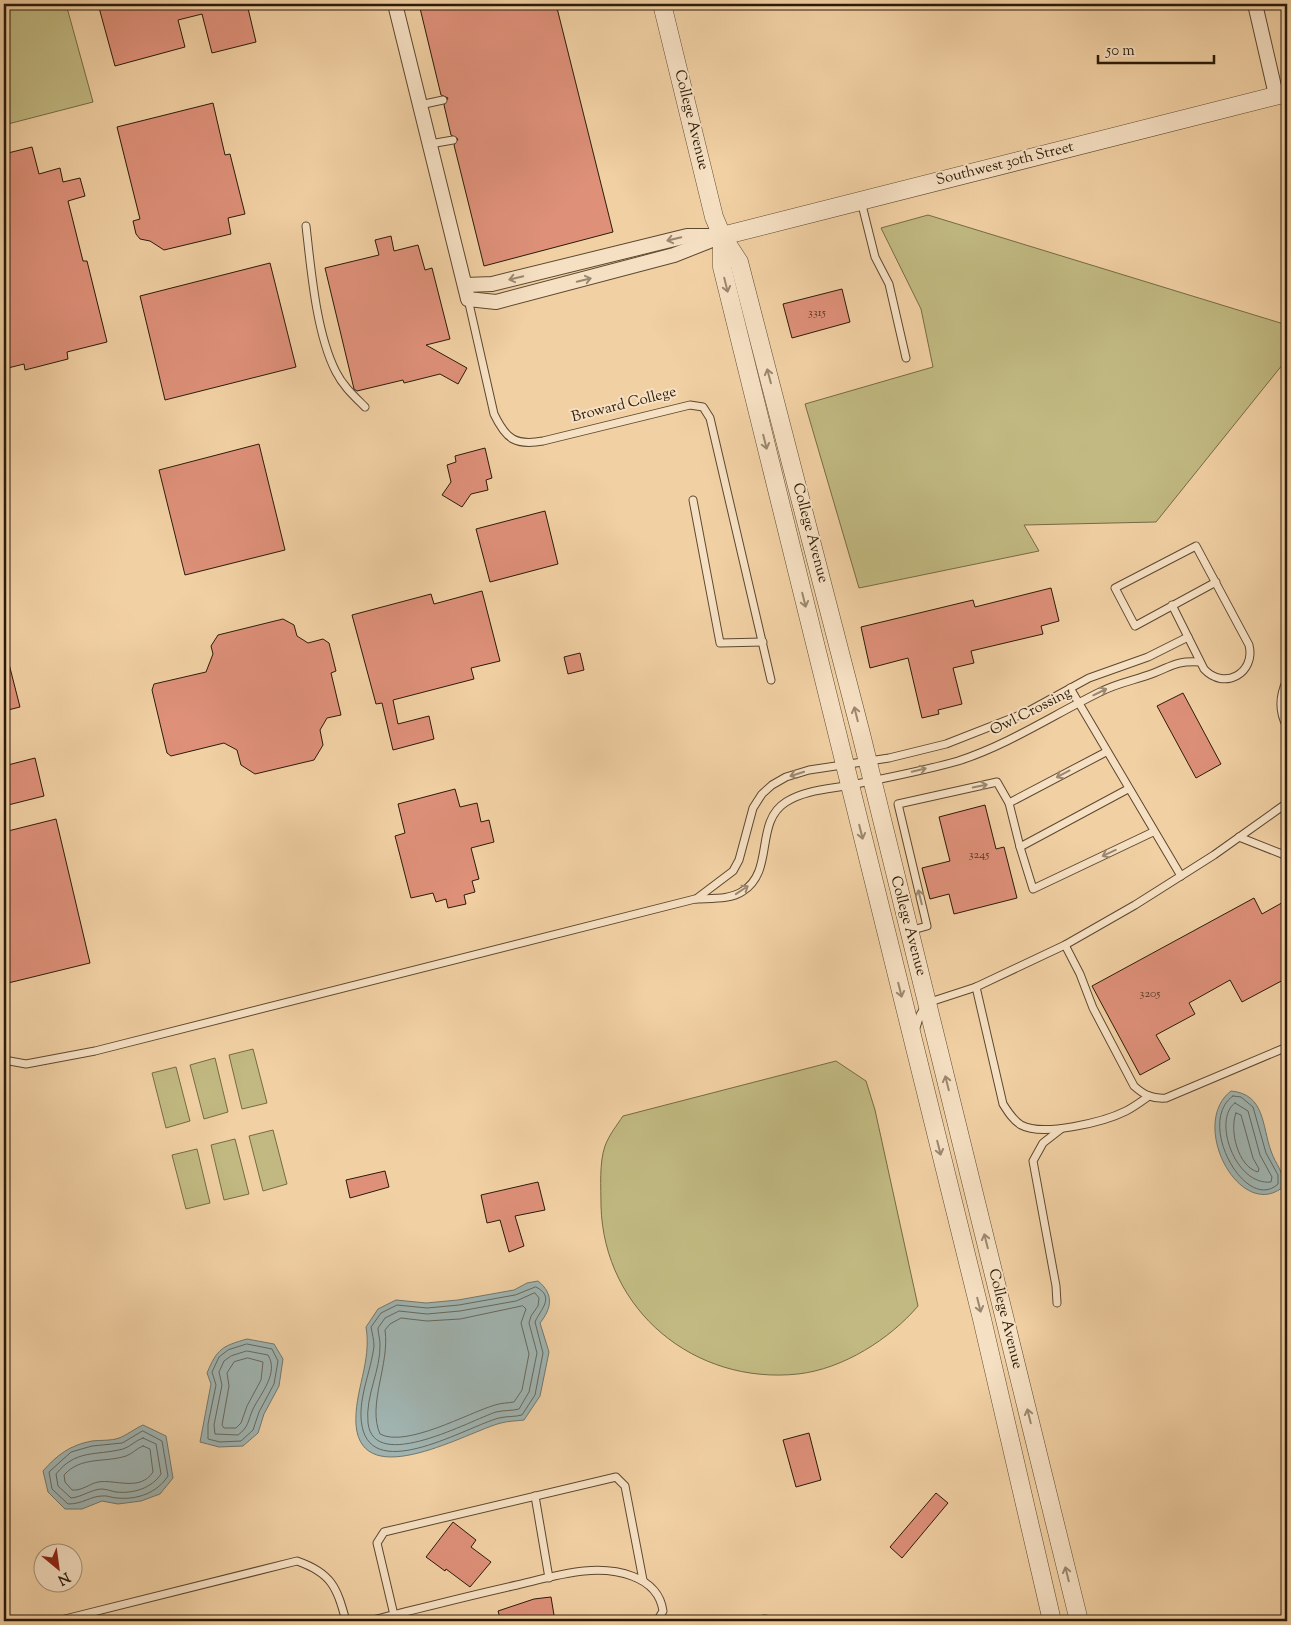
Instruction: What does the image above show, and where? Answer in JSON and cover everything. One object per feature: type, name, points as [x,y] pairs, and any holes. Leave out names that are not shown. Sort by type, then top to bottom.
[{"type":"street","name":"Broward College","points":[[395,4],[468,299]]},
{"type":"street","name":"College Avenue","points":[[662,4],[714,217],[722,236],[739,262],[928,1003],[1079,1621]]},
{"type":"street","points":[[1255,4],[1282,94]]},
{"type":"street","name":"Southwest 30th Street","points":[[722,236],[1282,94]]},
{"type":"street","points":[[465,285],[492,284],[687,236],[722,236]]},
{"type":"street","name":"College Avenue","points":[[722,236],[722,268],[982,1319],[1052,1621]]},
{"type":"street","points":[[468,299],[496,302],[674,255],[722,236]]},
{"type":"lane","points":[[420,104],[443,100]]},
{"type":"lane","points":[[430,144],[453,140]]},
{"type":"lane","points":[[861,201],[875,257],[889,284],[906,358]]},
{"type":"lane","points":[[306,226],[324,345],[336,372],[348,390],[365,407]]},
{"type":"lane","name":"Broward College","points":[[468,299],[494,414],[501,429],[513,440],[525,444],[543,441],[690,405],[703,408],[710,418],[772,680]]},
{"type":"lane","points":[[693,500],[720,643],[762,642]]},
{"type":"lane","points":[[1172,606],[1200,662],[1210,676],[1232,679],[1248,666],[1251,654],[1249,645],[1216,582],[1196,546],[1114,588],[1135,626],[1216,582]]},
{"type":"lane","name":"Owl Crossing","points":[[695,899],[734,871],[739,860],[753,808],[762,794],[772,785],[786,777],[809,770],[867,762],[921,751],[968,736],[1025,713],[1103,671],[1148,657],[1188,637]]},
{"type":"lane","name":"Owl Crossing","points":[[695,899],[729,897],[744,891],[759,869],[768,824],[775,812],[785,802],[800,796],[957,761],[983,752],[1114,685],[1154,673],[1180,661],[1200,662]]},
{"type":"lane","points":[[1287,680],[1282,696],[1280,714],[1287,727]]},
{"type":"lane","points":[[1070,688],[1153,832],[1181,876]]},
{"type":"lane","points":[[1008,803],[1106,752]]},
{"type":"lane","points":[[909,931],[927,926],[898,804],[997,782],[1008,803],[1033,889],[1153,832]]},
{"type":"lane","points":[[1020,847],[1128,789]]},
{"type":"lane","points":[[914,1050],[915,1031],[920,1015],[928,1003],[976,987],[1065,945],[1181,876],[1287,803]]},
{"type":"lane","points":[[1239,837],[1287,856]]},
{"type":"lane","points":[[4,1060],[26,1064],[95,1051],[695,899]]},
{"type":"lane","points":[[1065,945],[1094,1008],[1134,1086],[1149,1096],[1166,1098],[1287,1047]]},
{"type":"lane","points":[[976,987],[1003,1104],[1009,1114],[1021,1125],[1049,1130],[1109,1118],[1128,1110],[1149,1096]]},
{"type":"lane","points":[[1057,1303],[1056,1286],[1033,1161],[1043,1143],[1064,1127]]},
{"type":"lane","points":[[394,1615],[377,1543],[384,1532],[616,1477],[624,1486],[643,1580]]},
{"type":"lane","points":[[535,1496],[549,1578]]},
{"type":"lane","points":[[57,1621],[298,1561],[325,1574],[335,1586],[346,1621]]},
{"type":"lane","points":[[369,1621],[584,1571],[619,1572],[643,1580],[657,1591],[662,1600],[663,1610],[657,1621]]},
{"type":"lane","points":[[95,1612],[97,1621]]},
{"type":"lane","points":[[759,1621],[764,1619],[783,1621]]},
{"type":"shaded area","points":[[4,4],[66,4],[93,102],[4,125]]},
{"type":"shaded area","points":[[928,215],[1287,325],[1287,359],[1156,522],[1024,525],[1039,551],[859,588],[805,404],[933,367],[921,309],[881,228]]},
{"type":"shaded area","points":[[253,1049],[267,1103],[242,1109],[229,1055]]},
{"type":"shaded area","points":[[215,1058],[228,1112],[204,1119],[190,1065]]},
{"type":"shaded area","points":[[836,1061],[866,1081],[875,1110],[918,1306],[880,1341],[848,1359],[815,1371],[798,1374],[760,1374],[724,1367],[691,1353],[662,1334],[637,1308],[619,1278],[606,1244],[601,1206],[601,1168],[607,1142],[623,1116]]},
{"type":"shaded area","points":[[176,1067],[190,1121],[166,1128],[152,1073]]},
{"type":"shaded area","points":[[273,1130],[287,1184],[263,1191],[249,1136]]},
{"type":"shaded area","points":[[235,1139],[249,1194],[224,1200],[211,1145]]},
{"type":"shaded area","points":[[197,1149],[210,1203],[186,1209],[172,1155]]},
{"type":"water","points":[[1231,1091],[1242,1093],[1256,1105],[1271,1151],[1281,1172],[1283,1187],[1267,1194],[1251,1191],[1236,1181],[1225,1164],[1217,1145],[1215,1125],[1219,1106]]},
{"type":"water","points":[[538,1281],[547,1291],[550,1301],[547,1312],[540,1323],[549,1352],[540,1396],[524,1420],[501,1423],[419,1453],[396,1457],[377,1455],[363,1445],[356,1425],[356,1412],[367,1352],[366,1327],[378,1309],[396,1300],[426,1303],[458,1300],[514,1290],[527,1283]]},
{"type":"water","points":[[247,1339],[274,1344],[283,1359],[279,1386],[264,1414],[258,1433],[243,1446],[219,1447],[200,1442],[211,1384],[207,1373],[221,1350]]},
{"type":"water","points":[[143,1425],[166,1436],[173,1478],[160,1494],[141,1501],[118,1504],[102,1501],[82,1509],[65,1509],[48,1492],[43,1471],[53,1460],[77,1445],[92,1441],[113,1440]]},
{"type":"building","points":[[98,4],[247,4],[256,42],[212,53],[202,14],[178,20],[185,47],[115,66]]},
{"type":"building","points":[[419,4],[556,4],[613,232],[484,266],[454,145],[458,139],[451,135],[444,105],[448,98],[441,95]]},
{"type":"building","points":[[213,103],[225,155],[230,154],[245,214],[228,218],[231,234],[164,250],[150,241],[140,239],[136,234],[133,221],[140,219],[117,127]]},
{"type":"building","points":[[32,147],[39,174],[60,168],[63,182],[80,178],[85,196],[68,201],[83,261],[87,261],[107,342],[67,352],[68,359],[25,370],[24,364],[4,369],[4,154]]},
{"type":"building","points":[[391,236],[394,251],[418,245],[425,270],[432,268],[450,339],[426,345],[467,368],[458,384],[440,374],[404,383],[403,380],[357,391],[354,389],[325,268],[379,255],[375,240]]},
{"type":"building","points":[[270,263],[296,367],[165,400],[140,296]]},
{"type":"building","points":[[842,289],[850,322],[792,338],[783,304]]},
{"type":"building","points":[[259,444],[285,550],[185,575],[159,470]]},
{"type":"building","points":[[485,448],[492,478],[486,480],[488,490],[471,494],[462,507],[442,495],[451,482],[447,465],[456,462],[455,456]]},
{"type":"building","points":[[545,511],[558,564],[490,582],[476,529]]},
{"type":"building","points":[[1051,588],[1059,621],[1041,626],[1043,634],[971,651],[974,663],[953,668],[962,704],[938,710],[939,714],[922,718],[908,658],[870,668],[861,627],[973,600],[975,607]]},
{"type":"building","points":[[482,591],[500,661],[471,668],[474,679],[393,700],[398,724],[429,716],[434,739],[393,750],[382,703],[376,704],[352,615],[431,594],[434,604]]},
{"type":"building","points":[[283,619],[294,625],[297,636],[308,643],[323,639],[329,643],[336,671],[331,673],[341,715],[327,718],[320,730],[323,745],[314,760],[255,774],[241,765],[237,750],[224,743],[171,756],[167,753],[152,690],[154,684],[206,672],[213,654],[211,646],[218,635]]},
{"type":"building","points":[[580,653],[584,670],[568,674],[564,657]]},
{"type":"building","points":[[4,660],[8,660],[20,707],[4,711]]},
{"type":"building","points":[[1183,693],[1221,764],[1196,778],[1157,706]]},
{"type":"building","points":[[35,758],[44,796],[4,806],[4,766]]},
{"type":"building","points":[[455,789],[460,807],[477,803],[481,822],[489,820],[494,842],[471,848],[479,879],[472,881],[475,892],[464,895],[466,904],[448,908],[446,899],[436,902],[433,893],[411,898],[395,836],[405,833],[398,804]]},
{"type":"building","points":[[985,805],[996,849],[1004,847],[1017,898],[954,914],[949,894],[930,899],[922,868],[950,861],[939,817]]},
{"type":"building","points":[[56,819],[90,963],[4,984],[4,832]]},
{"type":"building","points":[[1254,898],[1262,914],[1287,900],[1287,978],[1242,1002],[1230,980],[1189,1003],[1195,1014],[1156,1035],[1170,1059],[1140,1075],[1092,986]]},
{"type":"building","points":[[385,1171],[389,1187],[350,1198],[346,1180]]},
{"type":"building","points":[[538,1182],[545,1210],[515,1216],[524,1246],[509,1252],[500,1220],[487,1223],[481,1195]]},
{"type":"building","points":[[809,1433],[821,1480],[796,1487],[783,1440]]},
{"type":"building","points":[[936,1493],[948,1503],[902,1558],[890,1547]]},
{"type":"building","points":[[453,1522],[476,1540],[471,1547],[491,1562],[470,1587],[426,1557]]},
{"type":"building","points":[[551,1597],[555,1621],[501,1621],[498,1611],[534,1599]]}]
